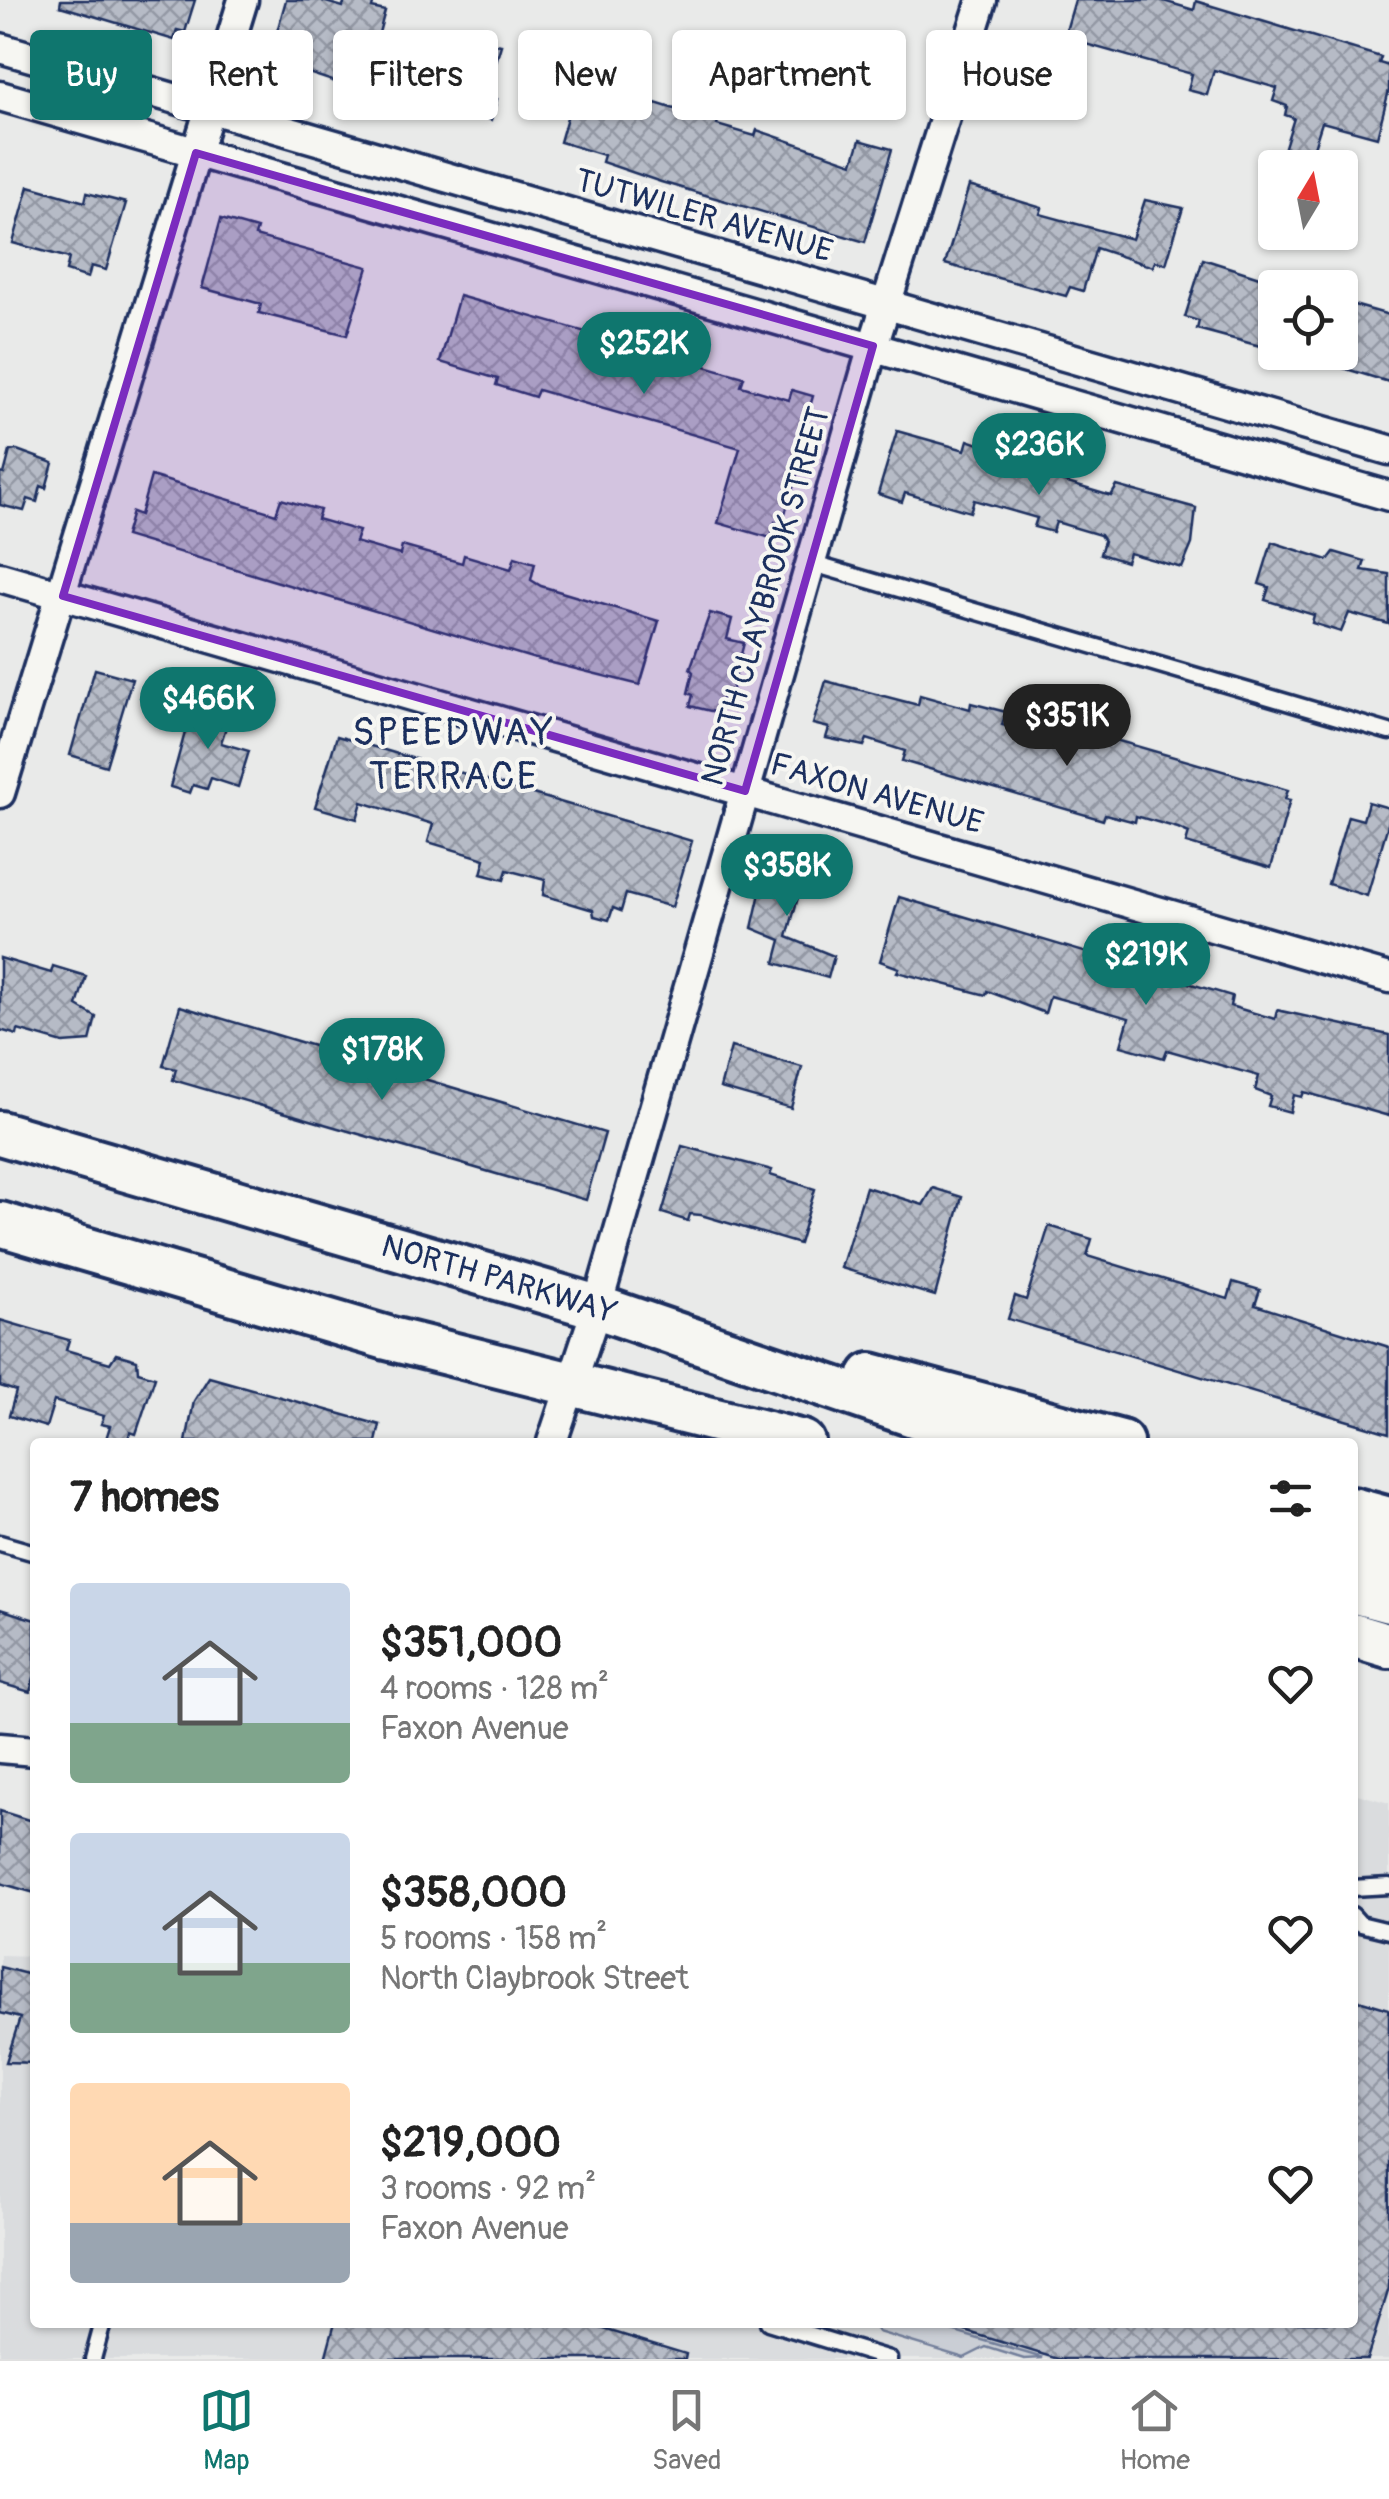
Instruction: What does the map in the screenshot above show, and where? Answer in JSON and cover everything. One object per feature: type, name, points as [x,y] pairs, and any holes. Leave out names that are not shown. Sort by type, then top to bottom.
[{"type":"main road","name":"NORTH PARKWAY","points":[[0,1132],[597,1307],[980,1438]]},
{"type":"main road","points":[[0,1224],[569,1388],[786,1438]]},
{"type":"main road","points":[[597,1307],[972,1400],[1107,1438]]},
{"type":"main road","points":[[569,1388],[705,1438]]},
{"type":"main road","points":[[1358,1511],[1389,1519]]},
{"type":"main road","points":[[1358,1552],[1389,1560]]},
{"type":"main road","points":[[1358,1593],[1389,1601]]},
{"type":"main road","points":[[1358,1637],[1389,1646]]},
{"type":"street","points":[[233,30],[242,0]]},
{"type":"street","name":"NORTH CLAYBROOK STREET","points":[[553,1438],[597,1307],[873,346],[982,0]]},
{"type":"street","name":"TUTWILER AVENUE","points":[[0,48],[172,99]]},
{"type":"street","points":[[0,96],[1389,496]]},
{"type":"street","points":[[0,794],[206,120]]},
{"type":"street","name":"TUTWILER AVENUE","points":[[244,120],[1389,450]]},
{"type":"street","name":"FAXON AVENUE","points":[[0,577],[1389,978]]},
{"type":"street","points":[[0,1748],[30,1751]]},
{"type":"lane","points":[[810,563],[1389,732]]},
{"type":"lane","points":[[0,1542],[30,1551]]},
{"type":"lane","points":[[1358,1888],[1389,1886]]},
{"type":"lane","points":[[1358,1922],[1389,1931]]},
{"type":"lane","points":[[93,2359],[101,2328]]},
{"type":"lane","points":[[788,2328],[890,2359]]},
{"type":"highlighted area","points":[[196,153],[873,346],[745,791],[63,596]]},
{"type":"shaded area","points":[[1358,1794],[1389,1803],[1389,2359],[0,2359],[0,1955],[30,1956],[30,2328],[1358,2328]]},
{"type":"shaded area","points":[[875,2328],[942,2328],[1043,2358],[1024,2359],[986,2347],[964,2358]]},
{"type":"building","points":[[61,0],[195,0],[186,30],[172,30],[172,39],[152,33],[152,30],[60,6]]},
{"type":"building","points":[[286,0],[319,0],[343,7],[345,0],[374,0],[372,8],[385,11],[380,30],[333,30],[333,81],[313,75],[313,30],[277,30]]},
{"type":"building","points":[[1075,0],[1160,0],[1194,10],[1196,1],[1381,57],[1379,63],[1389,66],[1389,90],[1377,137],[1322,122],[1313,150],[1284,150],[1294,118],[1285,115],[1287,106],[1273,101],[1277,88],[1214,70],[1207,95],[1188,90],[1192,74],[1087,44],[1087,30],[1066,30]]},
{"type":"building","points":[[652,102],[672,108],[672,120],[718,120],[717,125],[755,136],[757,130],[853,163],[860,140],[892,149],[865,242],[661,182],[602,162],[604,155],[560,142],[566,120],[652,120]]},
{"type":"building","points":[[29,186],[85,202],[87,193],[126,203],[106,270],[91,266],[88,278],[66,271],[69,258],[13,243]]},
{"type":"building","points":[[969,186],[1042,208],[1040,214],[1132,239],[1145,200],[1183,208],[1166,264],[1155,261],[1153,267],[1096,248],[1083,291],[1070,287],[1066,296],[945,264]]},
{"type":"building","points":[[221,219],[257,229],[255,236],[368,267],[347,335],[259,313],[261,304],[202,288]]},
{"type":"building","points":[[1203,259],[1258,277],[1258,345],[1197,329],[1199,321],[1185,317]]},
{"type":"building","points":[[459,296],[744,377],[741,386],[789,400],[792,390],[813,396],[796,456],[802,458],[782,524],[775,522],[771,538],[718,523],[740,448],[538,390],[535,397],[496,385],[498,379],[440,362]]},
{"type":"building","points":[[1358,306],[1389,315],[1389,382],[1350,370],[1358,370]]},
{"type":"building","points":[[897,431],[965,450],[968,440],[1037,464],[1034,473],[1111,496],[1117,486],[1196,508],[1192,544],[1182,568],[1129,553],[1126,562],[1100,554],[1104,541],[1100,535],[1056,522],[1053,532],[1034,527],[1037,518],[974,500],[970,512],[905,493],[902,502],[878,494]]},
{"type":"building","points":[[10,451],[53,463],[46,488],[41,486],[37,502],[28,499],[24,511],[0,505],[0,473],[4,474]]},
{"type":"building","points":[[151,476],[276,514],[281,499],[320,510],[317,519],[359,531],[355,542],[400,555],[402,546],[462,563],[464,555],[511,569],[515,557],[535,563],[531,580],[541,586],[659,621],[640,685],[532,658],[125,536],[132,512],[140,515]]},
{"type":"building","points":[[1272,542],[1328,560],[1334,552],[1365,561],[1362,570],[1389,574],[1389,624],[1349,613],[1341,632],[1312,623],[1314,615],[1265,600],[1269,587],[1259,584]]},
{"type":"building","points":[[710,613],[732,619],[727,639],[744,643],[730,697],[724,692],[719,713],[690,706],[693,695],[688,693],[693,672],[690,669]]},
{"type":"building","points":[[95,669],[132,679],[106,766],[70,755]]},
{"type":"building","points":[[826,681],[918,705],[920,695],[970,709],[971,703],[1006,712],[1002,725],[1053,739],[1057,723],[1288,790],[1285,799],[1290,800],[1271,868],[1186,843],[1189,833],[1178,828],[1136,816],[1135,822],[1105,814],[1103,820],[902,761],[905,751],[867,739],[864,746],[826,738],[829,728],[813,724]]},
{"type":"building","points":[[211,702],[232,708],[221,743],[249,751],[238,787],[211,778],[207,789],[193,785],[190,793],[170,787],[192,707],[208,712]]},
{"type":"building","points":[[337,736],[692,841],[672,907],[626,894],[621,911],[613,908],[609,920],[594,916],[593,910],[543,895],[545,880],[507,870],[504,880],[481,874],[485,859],[428,842],[433,824],[362,802],[357,819],[315,807]]},
{"type":"building","points":[[1368,802],[1389,808],[1389,821],[1367,896],[1328,884],[1348,816],[1363,820]]},
{"type":"building","points":[[768,858],[806,869],[787,937],[834,956],[828,978],[775,963],[781,940],[752,928]]},
{"type":"building","points":[[899,897],[1232,996],[1230,1006],[1275,1019],[1277,1010],[1389,1035],[1389,1116],[1304,1092],[1302,1097],[1294,1095],[1290,1112],[1268,1106],[1271,1096],[1255,1090],[1259,1076],[1167,1050],[1164,1058],[1121,1046],[1129,1018],[1050,996],[1045,1013],[987,991],[986,995],[897,972],[899,968],[880,961]]},
{"type":"building","points":[[0,958],[51,973],[53,966],[86,976],[77,1006],[96,1017],[90,1041],[63,1043],[18,1030],[17,1035],[0,1030]]},
{"type":"building","points":[[180,1006],[605,1133],[586,1200],[173,1080],[176,1069],[163,1066]]},
{"type":"building","points":[[731,1047],[802,1067],[791,1108],[720,1088]]},
{"type":"building","points":[[682,1146],[772,1170],[770,1175],[815,1189],[799,1244],[701,1215],[690,1214],[688,1221],[662,1213]]},
{"type":"building","points":[[866,1187],[923,1205],[933,1188],[962,1197],[935,1296],[841,1268]]},
{"type":"building","points":[[1049,1226],[1092,1239],[1087,1256],[1228,1299],[1233,1282],[1260,1290],[1255,1305],[1389,1347],[1389,1433],[1008,1319],[1015,1296],[1026,1300]]},
{"type":"building","points":[[0,1320],[69,1340],[66,1350],[110,1363],[116,1354],[137,1360],[138,1372],[155,1377],[136,1434],[130,1432],[128,1438],[106,1438],[110,1426],[101,1424],[104,1416],[54,1401],[46,1427],[9,1416],[16,1391],[0,1386]]},
{"type":"building","points":[[209,1377],[380,1425],[377,1438],[187,1438],[194,1401]]},
{"type":"building","points":[[0,1609],[30,1618],[30,1692],[0,1683]]},
{"type":"building","points":[[0,1811],[30,1820],[30,1892],[0,1883]]},
{"type":"building","points":[[0,1967],[30,1975],[30,2063],[6,2062],[20,2018],[0,2013]]},
{"type":"building","points":[[1358,2000],[1389,2009],[1389,2288],[1367,2359],[1058,2359],[955,2328],[1358,2328]]},
{"type":"building","points":[[333,2328],[601,2328],[686,2354],[685,2359],[325,2359]]},
{"type":"district","name":"SPEEDWAY TERRACE","points":[[454,754]]}]
